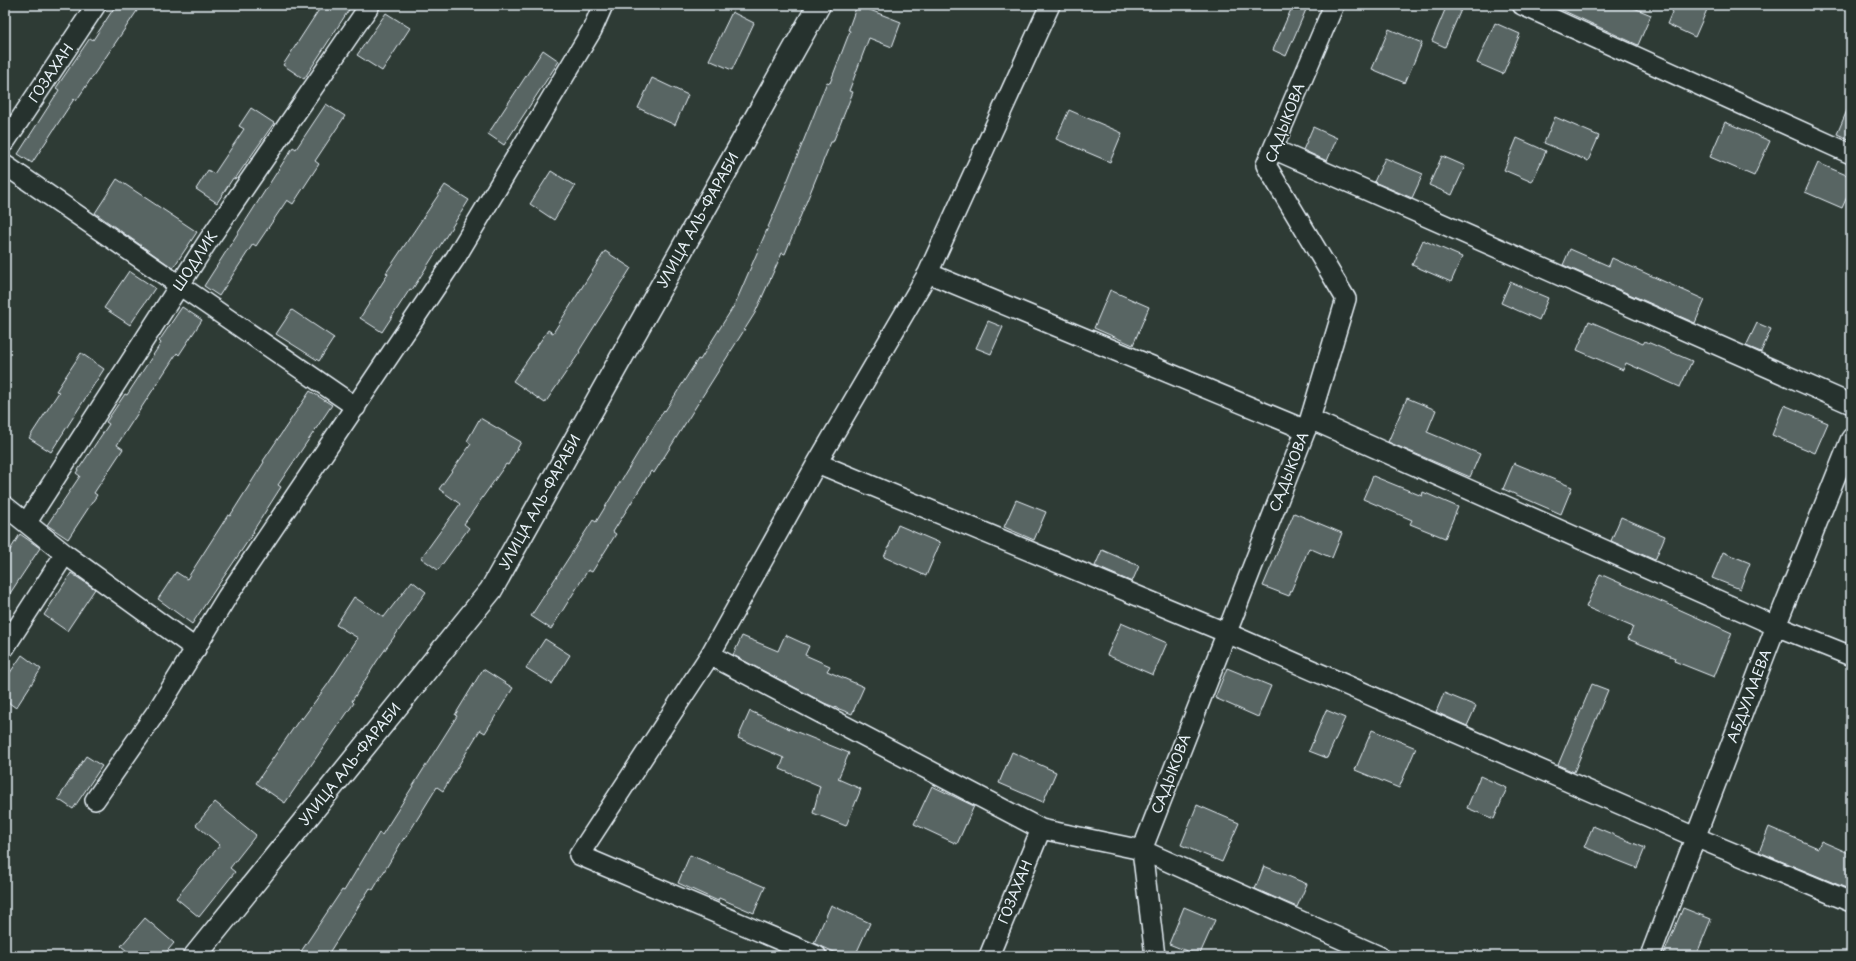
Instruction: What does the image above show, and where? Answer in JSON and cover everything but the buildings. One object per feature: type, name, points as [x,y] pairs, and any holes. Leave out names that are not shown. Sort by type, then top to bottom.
[{"type":"main road","name":"УЛИЦА АЛЬ-ФАРАБИ","points":[[195,956],[491,590],[819,5]]},
{"type":"street","name":"ГОЗАХАН","points":[[5,142],[96,5]]},
{"type":"street","name":"ШОДЛИК","points":[[28,522],[208,241],[370,5]]},
{"type":"street","points":[[95,800],[157,711],[227,597],[456,257],[592,30],[603,5]]},
{"type":"street","points":[[817,956],[579,855],[710,655],[817,463],[928,272],[1050,5]]},
{"type":"street","name":"САДЫКОВА","points":[[1155,956],[1142,850],[1308,424],[1346,299],[1266,165],[1334,5]]},
{"type":"street","points":[[1522,5],[1851,154]]},
{"type":"street","points":[[1273,149],[1851,404]]},
{"type":"street","points":[[5,165],[356,407]]},
{"type":"street","points":[[928,272],[1308,424],[1776,626],[1851,656]]},
{"type":"street","name":"АБДУЛЛАЕВА","points":[[1650,956],[1776,626],[1851,438]]},
{"type":"street","points":[[817,463],[1226,633],[1695,837],[1851,902]]},
{"type":"street","points":[[5,506],[28,522],[65,554],[196,649]]},
{"type":"street","points":[[5,647],[65,554]]},
{"type":"street","points":[[710,655],[1041,829],[1142,850],[1379,956]]},
{"type":"street","name":"ГОЗАХАН","points":[[988,956],[1041,829]]}]
